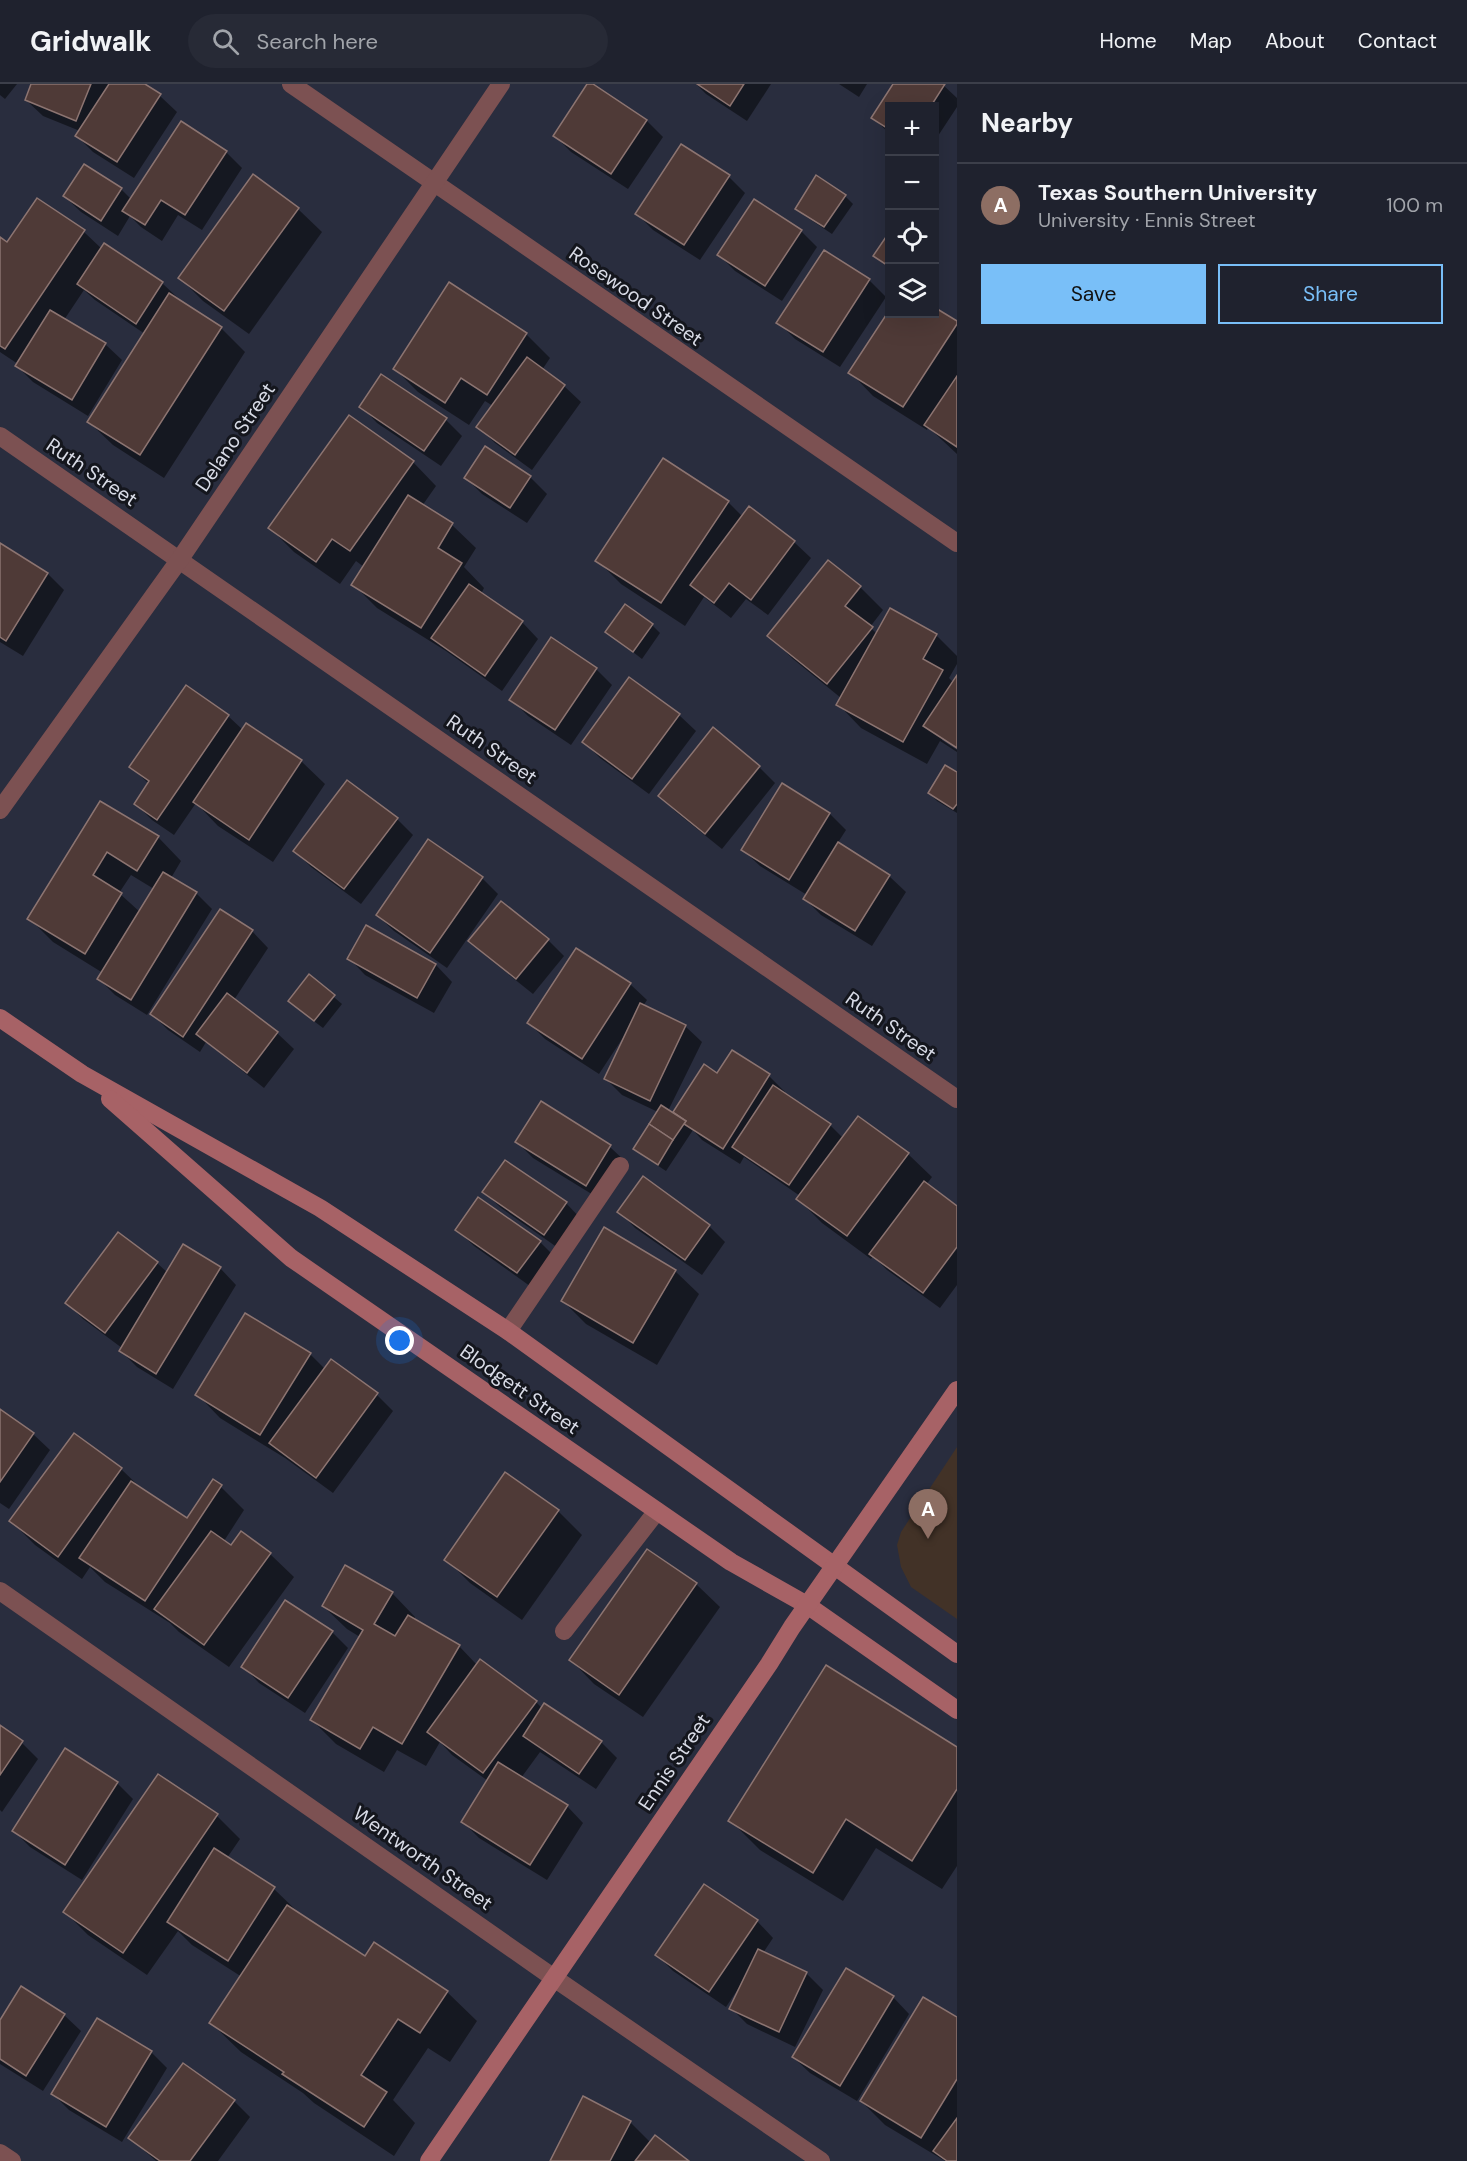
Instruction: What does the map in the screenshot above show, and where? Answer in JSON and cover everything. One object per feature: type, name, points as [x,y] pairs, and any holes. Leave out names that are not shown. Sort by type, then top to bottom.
[{"type":"main road","name":"Blodgett Street","points":[[0,1018],[82,1074],[320,1208],[508,1331],[957,1654]]},
{"type":"main road","name":"Blodgett Street","points":[[82,1074],[291,1258],[731,1562],[807,1605],[957,1710]]},
{"type":"main road","name":"Ennis Street","points":[[429,2161],[807,1605],[957,1390]]},
{"type":"street","name":"Rosewood Street","points":[[291,84],[957,543]]},
{"type":"street","name":"Delano Street","points":[[0,810],[180,559],[501,84]]},
{"type":"street","name":"Ruth Street","points":[[0,436],[957,1099]]},
{"type":"street","points":[[508,1331],[620,1166]]},
{"type":"street","points":[[564,1631],[657,1511]]},
{"type":"street","name":"Wentworth Street","points":[[0,1591],[554,1978],[821,2161]]},
{"type":"street","points":[[0,2153],[12,2161]]},
{"type":"shaded area","points":[[957,1447],[957,1619],[911,1587],[901,1567],[897,1545],[901,1532]]},
{"type":"building","points":[[31,84],[91,84],[76,121],[25,100]]},
{"type":"building","points":[[109,84],[145,84],[161,94],[117,162],[75,136]]},
{"type":"building","points":[[587,84],[593,84],[647,120],[611,174],[553,136]]},
{"type":"building","points":[[697,84],[744,84],[730,106]]},
{"type":"building","points":[[893,84],[945,84],[934,102],[885,102],[885,127],[871,118]]},
{"type":"building","points":[[181,121],[227,151],[185,215],[161,200],[145,225],[122,211]]},
{"type":"building","points":[[681,144],[730,175],[684,245],[635,214]]},
{"type":"building","points":[[84,164],[122,188],[101,221],[63,196]]},
{"type":"building","points":[[253,174],[299,208],[224,311],[178,278]]},
{"type":"building","points":[[816,175],[846,195],[824,227],[795,209]]},
{"type":"building","points":[[37,198],[85,230],[5,349],[0,346],[0,237],[7,242]]},
{"type":"building","points":[[754,199],[802,230],[765,286],[717,255]]},
{"type":"building","points":[[885,238],[885,264],[873,256]]},
{"type":"building","points":[[104,243],[163,282],[136,324],[77,284]]},
{"type":"building","points":[[824,250],[870,279],[823,352],[776,323]]},
{"type":"building","points":[[449,282],[527,333],[487,395],[461,378],[445,403],[393,369]]},
{"type":"building","points":[[169,293],[222,327],[140,455],[87,422]]},
{"type":"building","points":[[50,310],[106,343],[72,400],[15,366]]},
{"type":"building","points":[[939,310],[957,321],[903,407],[848,373],[885,317],[939,318]]},
{"type":"building","points":[[527,357],[565,385],[515,455],[476,427]]},
{"type":"building","points":[[381,374],[447,418],[424,451],[359,407]]},
{"type":"building","points":[[957,376],[957,447],[924,425]]},
{"type":"building","points":[[349,415],[414,461],[350,551],[332,539],[316,562],[268,528]]},
{"type":"building","points":[[485,446],[531,476],[510,508],[464,478]]},
{"type":"building","points":[[663,458],[729,501],[661,603],[595,561]]},
{"type":"building","points":[[408,495],[453,523],[438,548],[462,563],[421,628],[351,585]]},
{"type":"building","points":[[749,506],[795,541],[751,600],[729,583],[714,603],[690,585]]},
{"type":"building","points":[[0,543],[48,573],[6,641],[0,637]]},
{"type":"building","points":[[828,560],[861,586],[845,606],[873,627],[827,684],[767,636]]},
{"type":"building","points":[[469,584],[523,621],[485,676],[431,638]]},
{"type":"building","points":[[625,604],[653,624],[633,652],[605,632]]},
{"type":"building","points":[[890,608],[937,634],[923,659],[943,670],[903,742],[836,705]]},
{"type":"building","points":[[551,637],[597,668],[555,730],[509,700]]},
{"type":"building","points":[[957,675],[957,748],[923,726]]},
{"type":"building","points":[[629,677],[680,714],[632,779],[582,742]]},
{"type":"building","points":[[186,685],[229,715],[157,820],[134,804],[149,781],[129,767]]},
{"type":"building","points":[[246,723],[302,760],[249,840],[193,802]]},
{"type":"building","points":[[713,727],[760,766],[705,834],[658,796]]},
{"type":"building","points":[[945,765],[957,772],[957,804],[953,809],[928,793]]},
{"type":"building","points":[[347,780],[398,818],[344,889],[293,851]]},
{"type":"building","points":[[782,783],[830,813],[789,880],[741,850]]},
{"type":"building","points":[[100,801],[159,836],[137,871],[107,852],[93,875],[122,893],[85,954],[27,919]]},
{"type":"building","points":[[428,839],[483,877],[430,953],[376,915]]},
{"type":"building","points":[[838,842],[890,875],[855,931],[803,899]]},
{"type":"building","points":[[163,872],[197,892],[131,1000],[97,979]]},
{"type":"building","points":[[501,901],[549,939],[516,979],[468,941]]},
{"type":"building","points":[[220,909],[253,930],[183,1037],[150,1014]]},
{"type":"building","points":[[366,925],[436,964],[417,998],[347,959]]},
{"type":"building","points":[[576,948],[631,983],[582,1059],[527,1023]]},
{"type":"building","points":[[309,974],[335,995],[314,1021],[288,1001]]},
{"type":"building","points":[[227,993],[278,1032],[247,1073],[196,1034]]},
{"type":"building","points":[[640,1003],[686,1025],[650,1101],[604,1079]]},
{"type":"building","points":[[732,1050],[770,1074],[723,1149],[684,1124],[686,1121],[673,1112],[704,1064],[717,1073]]},
{"type":"building","points":[[773,1085],[831,1124],[789,1185],[732,1147]]},
{"type":"building","points":[[541,1101],[611,1145],[586,1186],[515,1142]]},
{"type":"building","points":[[661,1105],[686,1121],[673,1140],[649,1124]]},
{"type":"building","points":[[858,1116],[909,1153],[847,1236],[796,1199]]},
{"type":"building","points":[[649,1124],[673,1140],[658,1165],[633,1149]]},
{"type":"building","points":[[505,1160],[567,1202],[544,1235],[482,1192]]},
{"type":"building","points":[[643,1176],[710,1225],[685,1260],[617,1212]]},
{"type":"building","points":[[924,1181],[957,1206],[957,1247],[923,1293],[869,1254]]},
{"type":"building","points":[[478,1197],[541,1241],[517,1273],[455,1230]]},
{"type":"building","points":[[604,1227],[676,1270],[633,1343],[561,1301]]},
{"type":"building","points":[[118,1232],[158,1262],[105,1333],[65,1303]]},
{"type":"building","points":[[183,1244],[221,1267],[156,1374],[119,1351]]},
{"type":"building","points":[[245,1313],[311,1353],[260,1435],[195,1395]]},
{"type":"building","points":[[331,1359],[378,1393],[316,1478],[269,1443]]},
{"type":"building","points":[[0,1409],[34,1433],[0,1482]]},
{"type":"building","points":[[74,1433],[122,1468],[58,1557],[9,1521]]},
{"type":"building","points":[[505,1472],[559,1510],[497,1597],[444,1560]]},
{"type":"building","points":[[213,1479],[222,1485],[145,1601],[79,1558],[131,1481],[187,1518]]},
{"type":"building","points":[[211,1531],[231,1545],[241,1531],[271,1553],[204,1645],[154,1609]]},
{"type":"building","points":[[647,1549],[697,1583],[619,1695],[569,1660]]},
{"type":"building","points":[[345,1565],[393,1592],[374,1624],[395,1636],[408,1615],[460,1645],[402,1744],[373,1727],[360,1749],[310,1720],[363,1630],[322,1606]]},
{"type":"building","points":[[285,1600],[333,1631],[288,1698],[241,1667]]},
{"type":"building","points":[[480,1659],[537,1701],[483,1773],[427,1732]]},
{"type":"building","points":[[826,1665],[957,1747],[957,1789],[912,1861],[846,1819],[813,1873],[728,1821]]},
{"type":"building","points":[[544,1703],[602,1741],[579,1774],[523,1736]]},
{"type":"building","points":[[0,1725],[23,1741],[0,1775]]},
{"type":"building","points":[[65,1748],[118,1782],[65,1865],[12,1831]]},
{"type":"building","points":[[498,1762],[568,1805],[530,1865],[461,1822]]},
{"type":"building","points":[[158,1774],[218,1814],[123,1953],[63,1912]]},
{"type":"building","points":[[214,1848],[275,1887],[228,1961],[167,1922]]},
{"type":"building","points":[[704,1884],[758,1920],[709,1992],[655,1955]]},
{"type":"building","points":[[287,1905],[365,1956],[374,1942],[448,1991],[420,2033],[398,2019],[361,2075],[387,2092],[364,2127],[209,2023]]},
{"type":"building","points":[[758,1949],[807,1972],[779,2032],[729,2009]]},
{"type":"building","points":[[846,1968],[894,1996],[840,2086],[792,2057]]},
{"type":"building","points":[[21,1986],[65,2014],[26,2076],[0,2059],[0,2020]]},
{"type":"building","points":[[923,1997],[957,2017],[957,2079],[921,2138],[860,2101]]},
{"type":"building","points":[[97,2018],[152,2051],[106,2127],[51,2094]]},
{"type":"building","points":[[183,2063],[235,2100],[190,2161],[160,2161],[128,2138]]},
{"type":"building","points":[[583,2096],[631,2121],[610,2161],[550,2161]]},
{"type":"building","points":[[957,2118],[957,2161],[947,2161],[933,2151]]},
{"type":"building","points":[[655,2135],[689,2161],[635,2161]]},
{"type":"place","name":"Texas Southern University","points":[[928,1539]]}]
